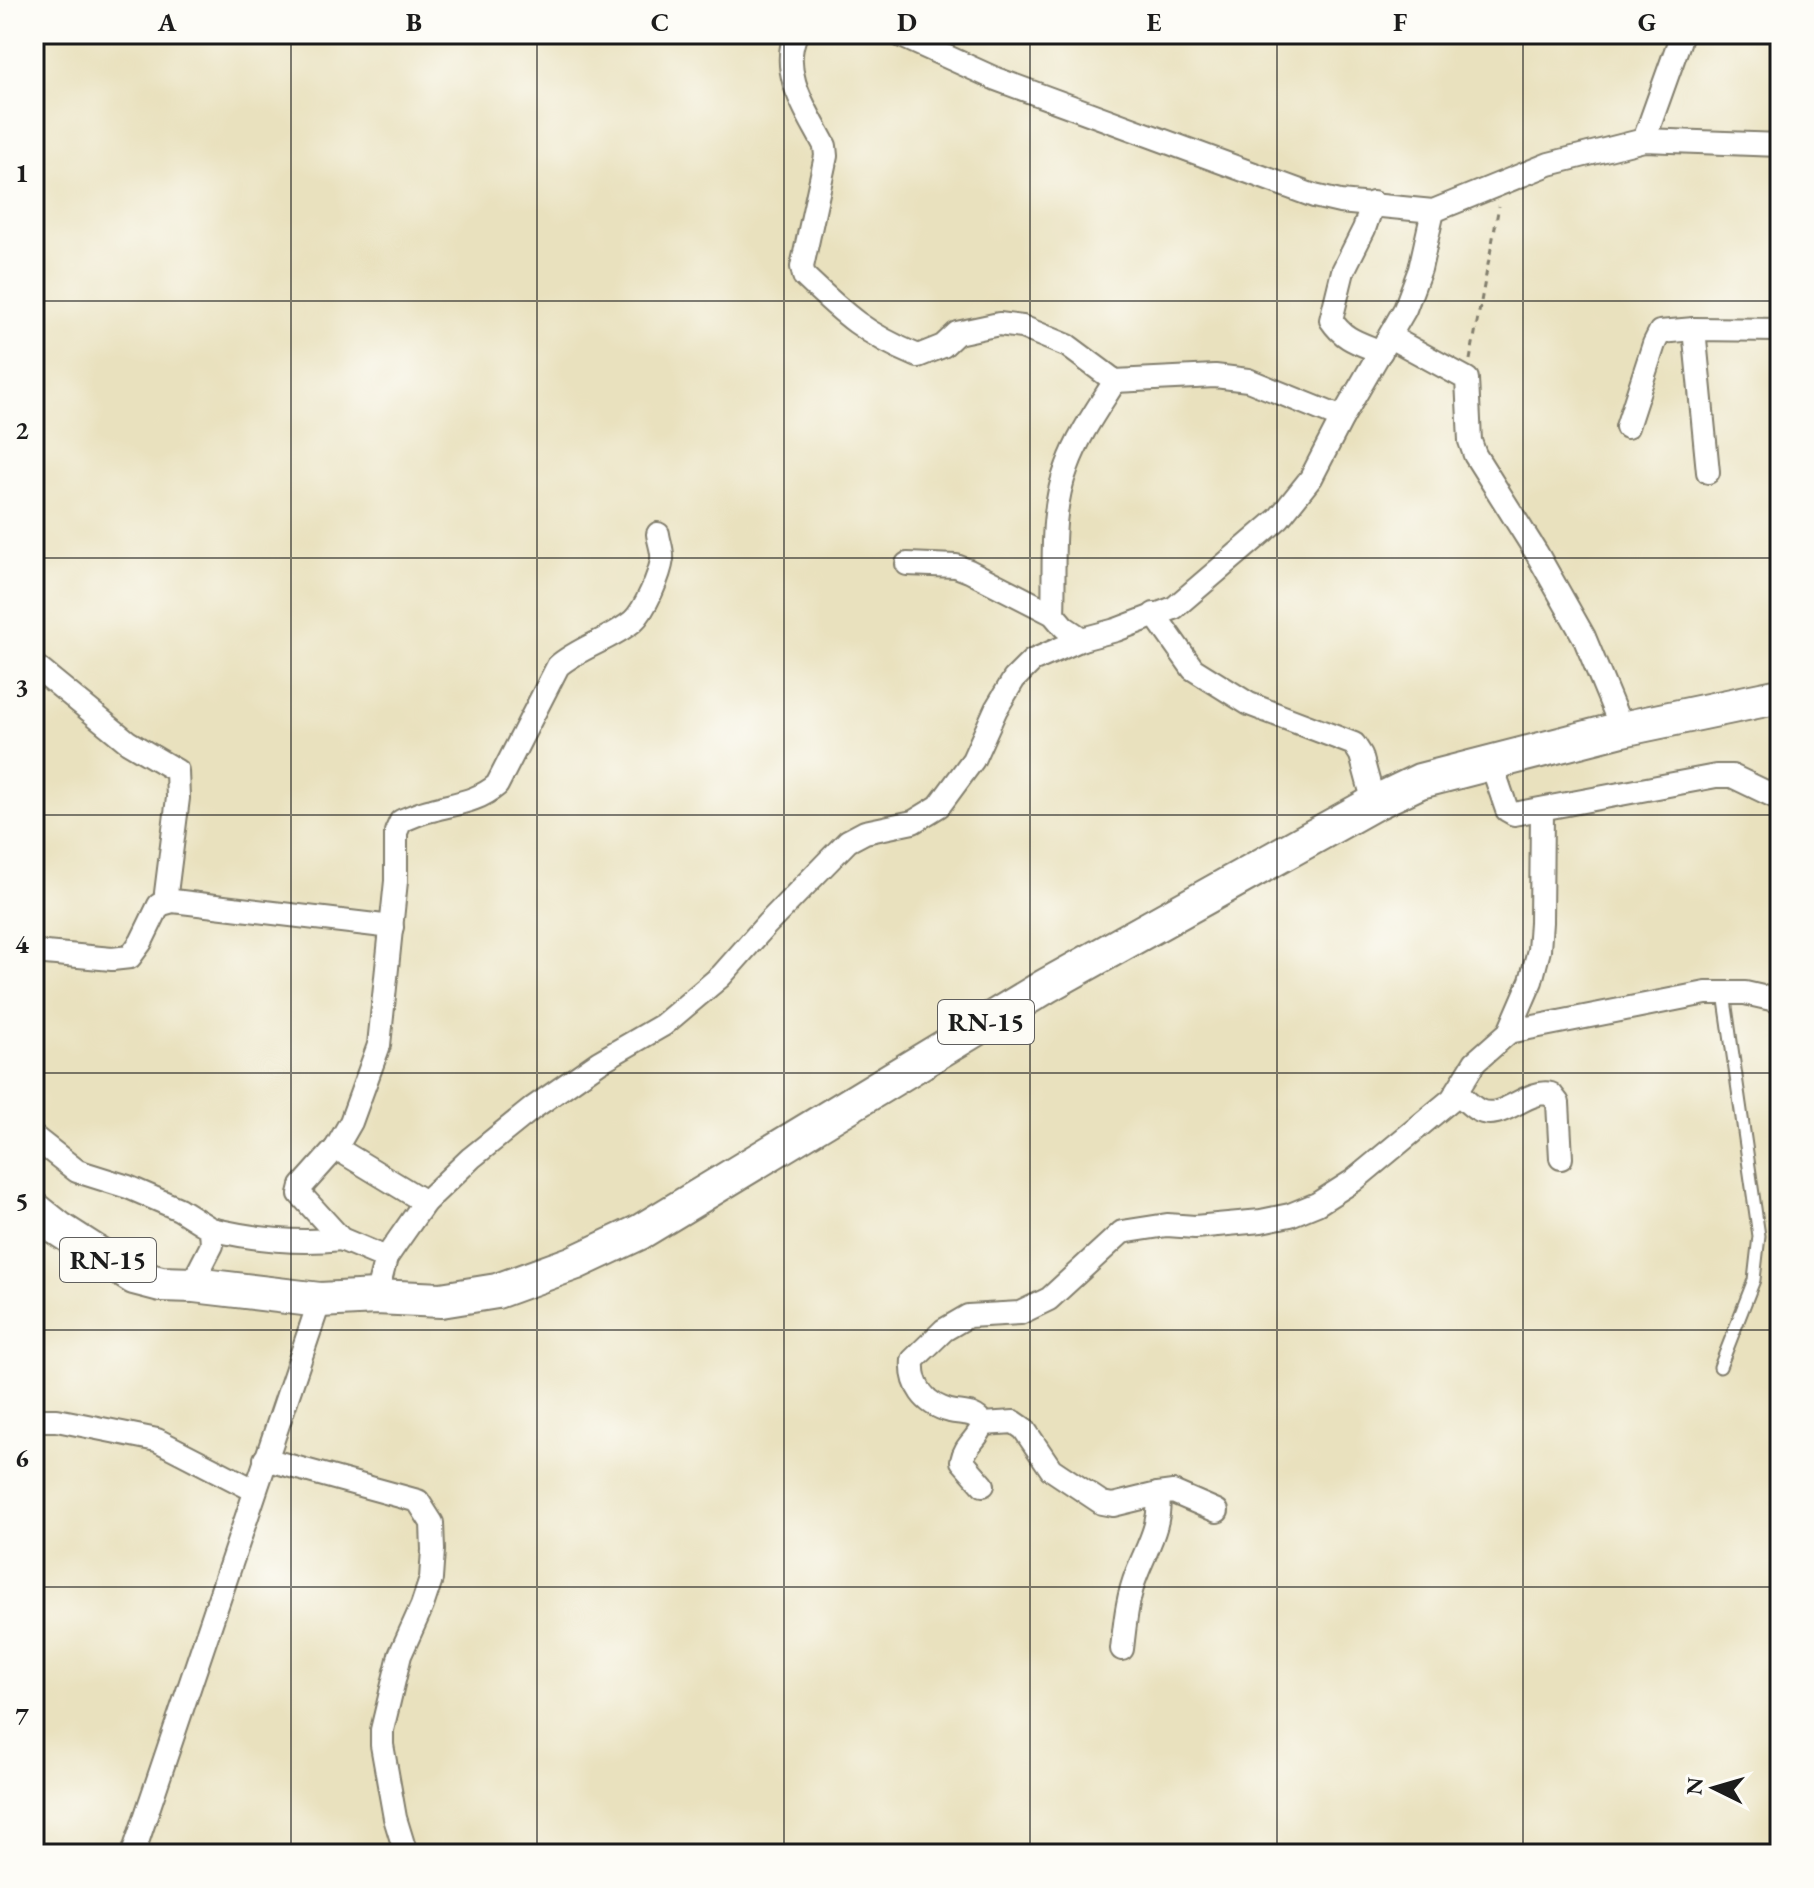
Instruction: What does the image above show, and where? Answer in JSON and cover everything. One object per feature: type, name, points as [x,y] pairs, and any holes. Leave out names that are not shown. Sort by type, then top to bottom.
[{"type":"main road","name":"RN-15","points":[[34,1209],[59,1229],[134,1277],[161,1284],[192,1284],[320,1300],[376,1297],[441,1300],[497,1291],[574,1263],[640,1232],[1046,986],[1374,803],[1420,781],[1622,729],[1780,696]]},
{"type":"street","points":[[796,34],[790,62],[793,83],[825,146],[826,156],[802,267],[804,276],[853,323],[882,341],[918,356],[943,346],[957,333],[999,324],[1022,327],[1068,346],[1115,381],[1215,376],[1248,380],[1342,418]]},
{"type":"street","points":[[897,34],[996,79],[1314,196],[1340,202],[1433,211],[1549,164],[1644,140],[1780,145]]},
{"type":"street","points":[[1644,140],[1682,34]]},
{"type":"street","points":[[1373,203],[1343,271],[1331,320],[1340,334],[1357,344],[1386,344],[1467,379],[1470,441],[1475,455],[1536,552],[1584,637],[1622,729]]},
{"type":"street","points":[[376,1297],[386,1258],[425,1202],[471,1158],[533,1108],[599,1062],[663,1025],[721,976],[848,841],[865,832],[913,822],[939,806],[973,760],[996,709],[1014,679],[1032,661],[1082,639],[1174,608],[1279,518],[1311,478],[1405,309],[1420,269],[1433,211]]},
{"type":"street","points":[[1627,427],[1660,332],[1694,329],[1780,330]]},
{"type":"street","points":[[1694,329],[1708,472]]},
{"type":"street","points":[[1053,614],[1057,505],[1066,468],[1077,443],[1115,381]]},
{"type":"street","points":[[386,1258],[341,1239],[300,1194],[302,1186],[336,1148],[351,1122],[379,1045],[392,927],[396,832],[401,821],[430,810],[467,802],[486,794],[497,785],[558,666],[572,654],[635,619],[653,587],[662,557],[658,534]]},
{"type":"street","points":[[907,564],[956,566],[987,579],[1053,614],[1064,627],[1082,639]]},
{"type":"street","points":[[1154,614],[1193,669],[1249,704],[1354,744],[1361,755],[1374,803]]},
{"type":"street","points":[[34,665],[128,742],[177,771],[178,798],[165,901]]},
{"type":"street","points":[[1491,763],[1507,810],[1521,815],[1716,776],[1732,776],[1780,799]]},
{"type":"street","points":[[983,1424],[973,1413],[939,1406],[916,1388],[912,1376],[913,1360],[944,1330],[968,1316],[1020,1313],[1049,1299],[1122,1232],[1167,1225],[1195,1227],[1261,1221],[1290,1215],[1317,1204],[1353,1181],[1457,1093],[1475,1062],[1509,1032],[1531,981],[1539,950],[1542,810]]},
{"type":"street","points":[[34,952],[112,959],[130,957],[159,905],[165,901],[392,927]]},
{"type":"street","points":[[1509,1032],[1724,991],[1766,996],[1780,1001]]},
{"type":"street","points":[[1457,1093],[1480,1112],[1493,1112],[1541,1091],[1551,1094],[1558,1103],[1561,1158]]},
{"type":"street","points":[[34,1137],[77,1171],[128,1187],[179,1209],[211,1229],[274,1240],[319,1242],[341,1239]]},
{"type":"street","points":[[336,1148],[425,1202]]},
{"type":"street","points":[[192,1284],[212,1245],[211,1229]]},
{"type":"street","points":[[133,1854],[320,1300]]},
{"type":"street","points":[[34,1420],[57,1420],[157,1440],[254,1490]]},
{"type":"street","points":[[983,1424],[1014,1422],[1024,1429],[1051,1469],[1102,1503],[1113,1505],[1173,1492],[1217,1511]]},
{"type":"street","points":[[983,1424],[975,1439],[964,1449],[962,1461],[983,1485]]},
{"type":"street","points":[[265,1459],[418,1501],[432,1523],[431,1579],[400,1655],[382,1730],[395,1818],[406,1854]]},
{"type":"street","points":[[1122,1649],[1125,1618],[1136,1575],[1151,1542],[1160,1509],[1158,1494]]},
{"type":"lane","points":[[1720,1367],[1754,1280],[1759,1236],[1724,991]]},
{"type":"path","points":[[1467,379],[1503,183]]}]
